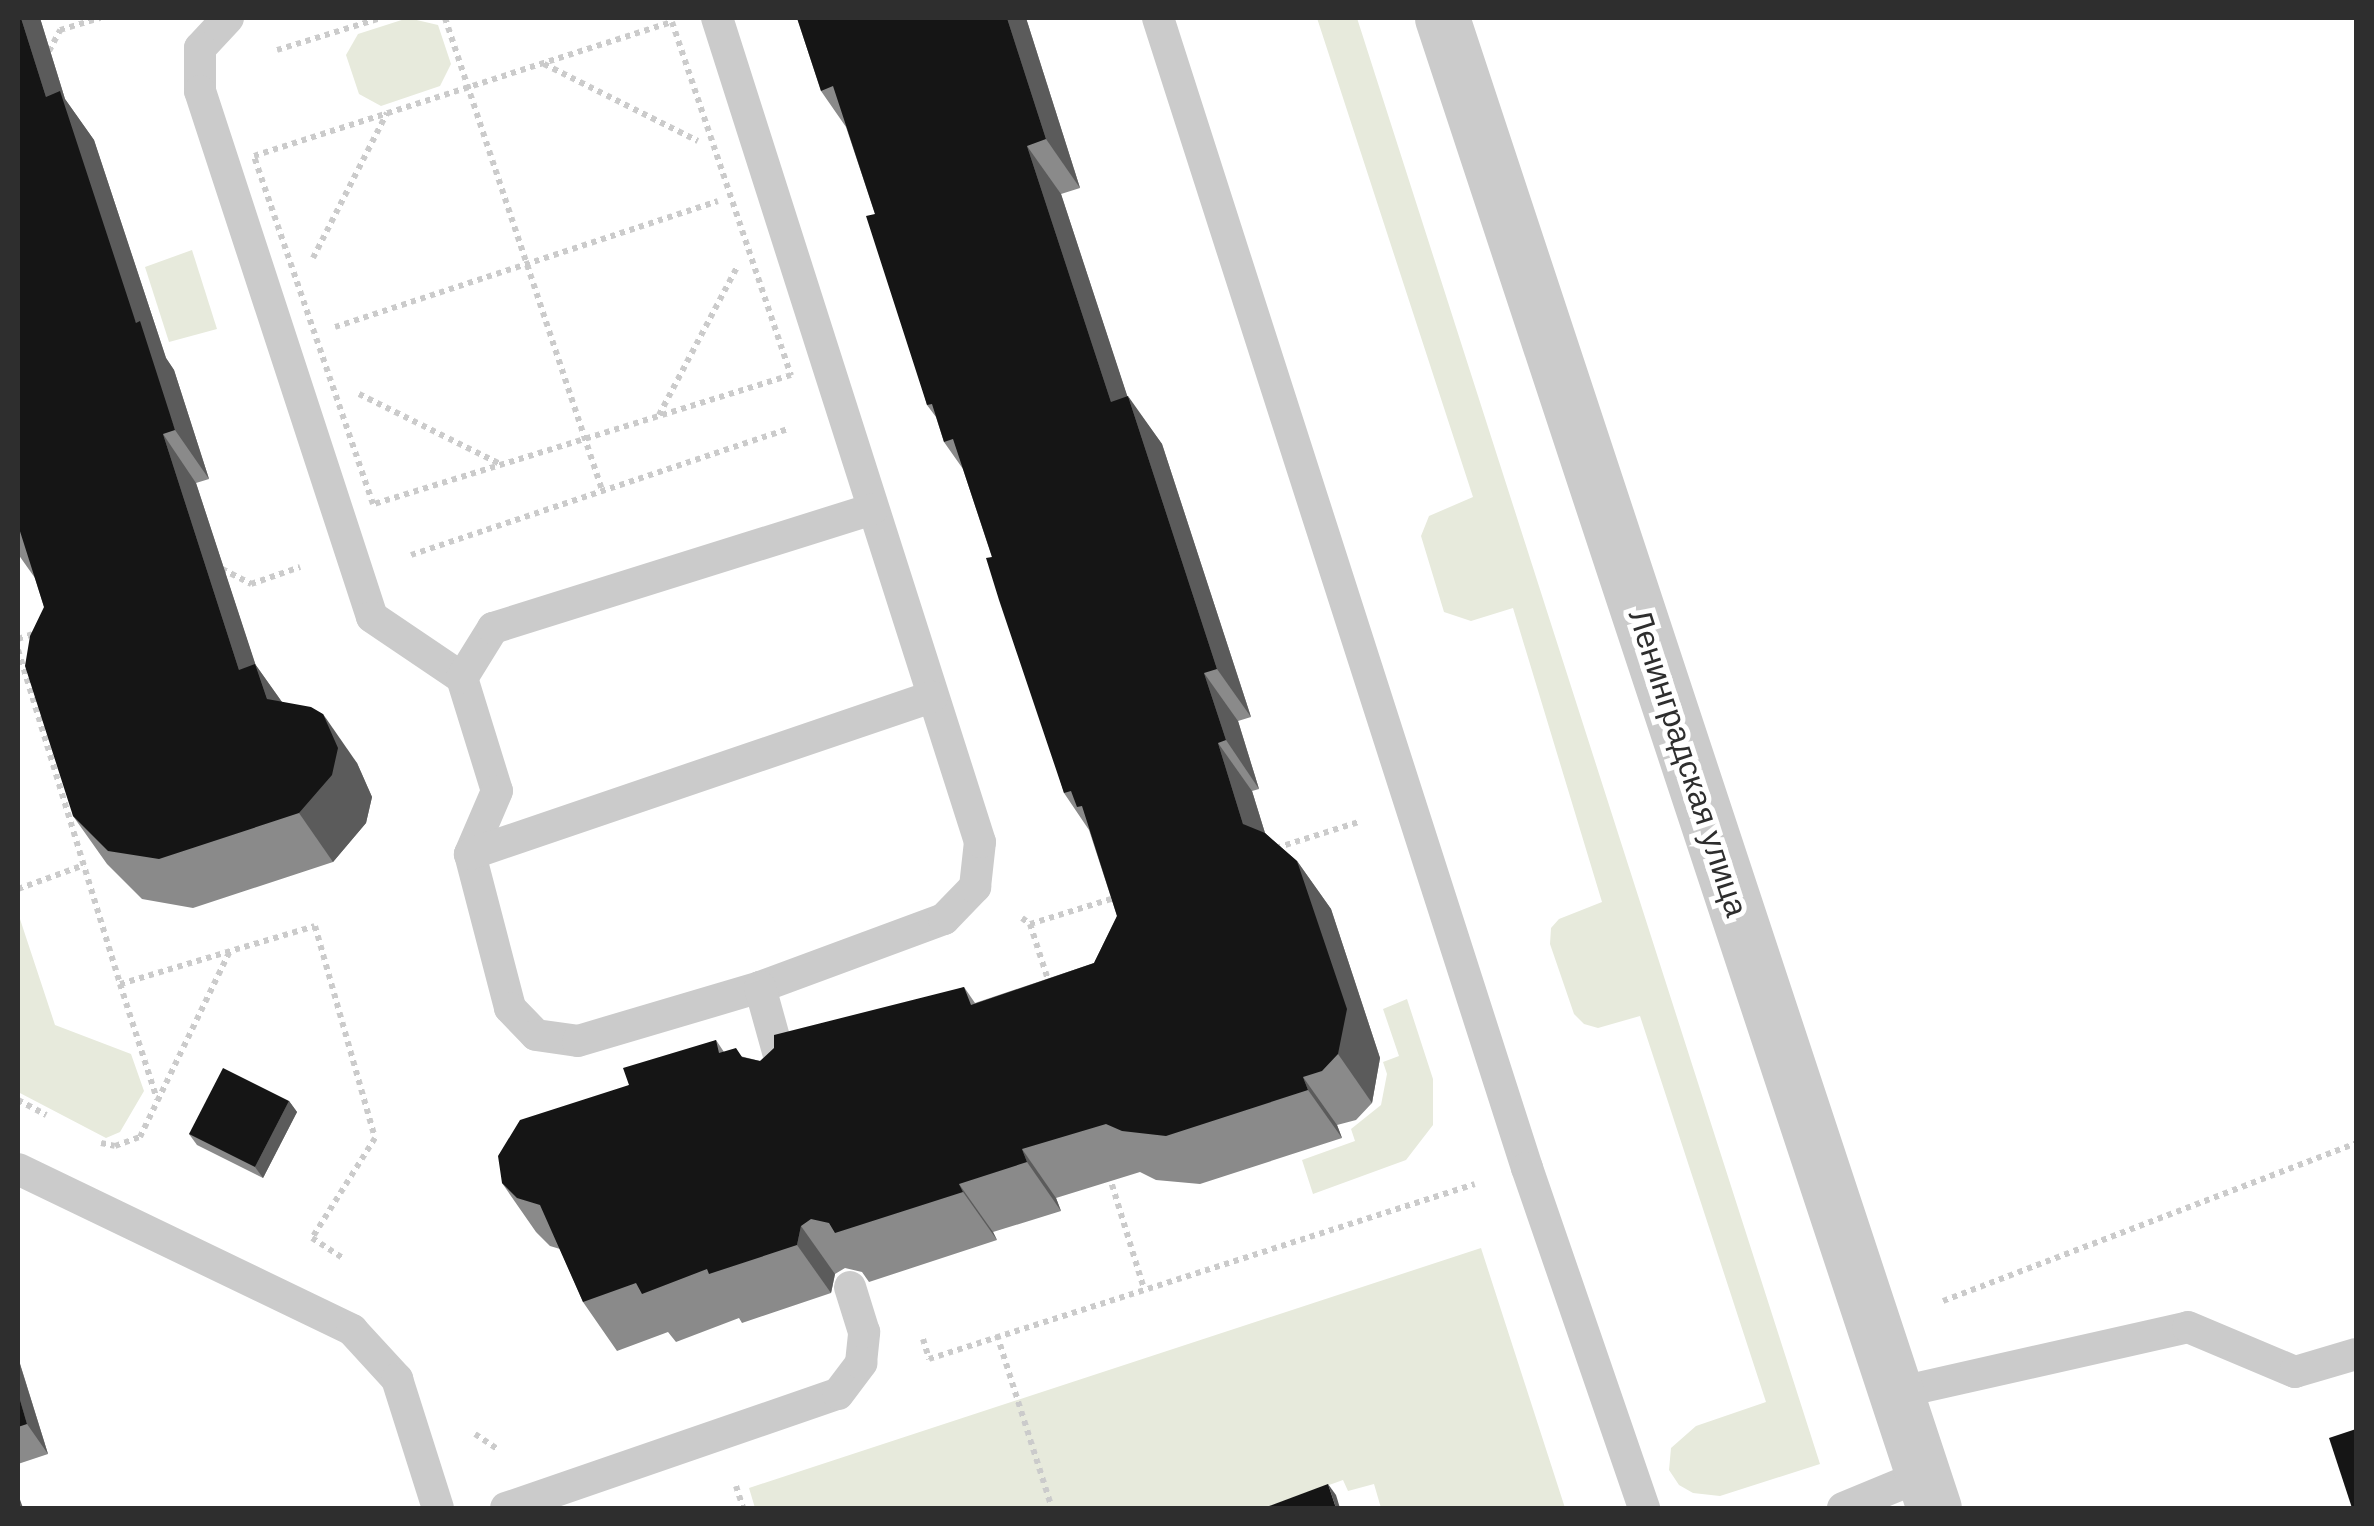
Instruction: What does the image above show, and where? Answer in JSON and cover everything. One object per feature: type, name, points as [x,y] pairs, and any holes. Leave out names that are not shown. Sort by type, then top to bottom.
[{"type":"street","name":"Ленинградская улица","points":[[1442,18],[1929,1492]]},
{"type":"lane","points":[[228,18],[200,48],[200,91],[372,617],[462,678],[497,791],[470,854],[510,1008],[536,1035],[578,1040],[760,987],[944,918],[975,888],[980,842],[717,18]]},
{"type":"lane","points":[[1158,18],[1527,1168],[1644,1508]]},
{"type":"lane","points":[[462,678],[492,628],[872,509]]},
{"type":"lane","points":[[470,854],[932,698]]},
{"type":"lane","points":[[760,987],[789,1090]]},
{"type":"lane","points":[[18,1169],[352,1330],[397,1378],[438,1508]]},
{"type":"lane","points":[[506,1508],[838,1394],[861,1363],[864,1332],[850,1287]]},
{"type":"lane","points":[[1896,1393],[2188,1327],[2295,1372],[2356,1354]]},
{"type":"lane","points":[[1843,1508],[1929,1492]]},
{"type":"path","points":[[49,51],[60,30],[100,18]]},
{"type":"path","points":[[259,56],[381,18]]},
{"type":"path","points":[[445,18],[602,491]]},
{"type":"path","points":[[249,140],[254,156],[315,334],[374,504],[791,376],[672,22],[254,156]]},
{"type":"path","points":[[542,64],[716,150]]},
{"type":"path","points":[[299,286],[387,113]]},
{"type":"path","points":[[315,334],[731,197]]},
{"type":"path","points":[[659,416],[748,246]]},
{"type":"path","points":[[331,380],[501,465]]},
{"type":"path","points":[[222,570],[251,584],[354,561],[602,491],[842,411]]},
{"type":"path","points":[[18,639],[48,629]]},
{"type":"path","points":[[18,650],[157,1100]]},
{"type":"path","points":[[1270,850],[1366,820]]},
{"type":"path","points":[[18,889],[84,865]]},
{"type":"path","points":[[1053,996],[1030,924],[1128,894]]},
{"type":"path","points":[[120,984],[314,926],[375,1138],[312,1238],[356,1267]]},
{"type":"path","points":[[93,1141],[115,1146],[140,1137],[230,950]]},
{"type":"path","points":[[18,1100],[63,1125]]},
{"type":"path","points":[[1943,1301],[2356,1143]]},
{"type":"path","points":[[1107,1168],[1144,1289]]},
{"type":"path","points":[[918,1326],[930,1358],[1527,1168]]},
{"type":"path","points":[[997,1335],[1052,1508]]},
{"type":"path","points":[[468,1425],[493,1448],[503,1449]]},
{"type":"path","points":[[734,1480],[743,1508]]},
{"type":"shaded area","points":[[408,18],[438,25],[451,64],[440,86],[381,106],[359,94],[346,55],[358,34]]},
{"type":"shaded area","points":[[1317,18],[1357,18],[1820,1464],[1720,1496],[1693,1493],[1679,1485],[1669,1470],[1671,1448],[1696,1426],[1766,1402],[1640,1016],[1598,1028],[1584,1024],[1574,1014],[1550,944],[1551,928],[1559,919],[1602,902],[1513,608],[1471,621],[1444,612],[1421,536],[1429,516],[1473,497]]},
{"type":"shaded area","points":[[192,250],[217,329],[169,342],[145,267]]},
{"type":"shaded area","points":[[18,913],[55,1025],[131,1054],[144,1091],[120,1132],[106,1138],[18,1092]]},
{"type":"shaded area","points":[[1407,999],[1433,1079],[1433,1125],[1406,1160],[1313,1194],[1302,1160],[1355,1141],[1351,1129],[1381,1105],[1387,1074],[1383,1062],[1399,1056],[1383,1009]]},
{"type":"shaded area","points":[[1481,1248],[1565,1508],[1381,1508],[1374,1484],[1348,1491],[1343,1480],[1265,1508],[755,1508],[749,1488]]},
{"type":"building","points":[[18,18],[46,97],[60,91],[136,323],[140,321],[175,430],[163,434],[239,670],[255,664],[267,699],[311,707],[323,714],[338,748],[332,775],[299,813],[159,859],[108,851],[73,816],[25,666],[30,636],[44,607],[18,525]]},
{"type":"building","points":[[797,18],[1007,18],[1046,139],[1027,146],[1111,402],[1128,396],[1217,669],[1204,673],[1226,740],[1218,743],[1243,824],[1265,833],[1297,861],[1347,1009],[1338,1054],[1322,1071],[1303,1077],[1308,1090],[1166,1136],[1122,1131],[1106,1124],[1022,1149],[1027,1162],[959,1184],[963,1192],[835,1233],[829,1223],[811,1219],[801,1226],[797,1245],[709,1274],[707,1269],[642,1294],[636,1283],[583,1302],[540,1205],[517,1198],[502,1183],[498,1156],[520,1120],[629,1085],[623,1068],[716,1040],[719,1053],[736,1048],[742,1057],[760,1061],[774,1048],[774,1035],[964,987],[971,1005],[1094,963],[1117,916],[1082,806],[1077,807],[1071,791],[1064,793],[999,600],[986,558],[992,557],[953,439],[944,442],[932,404],[927,405],[866,216],[875,214],[833,86],[821,91]]},
{"type":"building","points":[[223,1068],[289,1101],[255,1167],[189,1134]]},
{"type":"building","points":[[18,1393],[27,1424],[18,1427]]},
{"type":"building","points":[[2356,1429],[2356,1508],[2352,1508],[2329,1438]]},
{"type":"building","points":[[1328,1484],[1336,1508],[1269,1506]]}]
